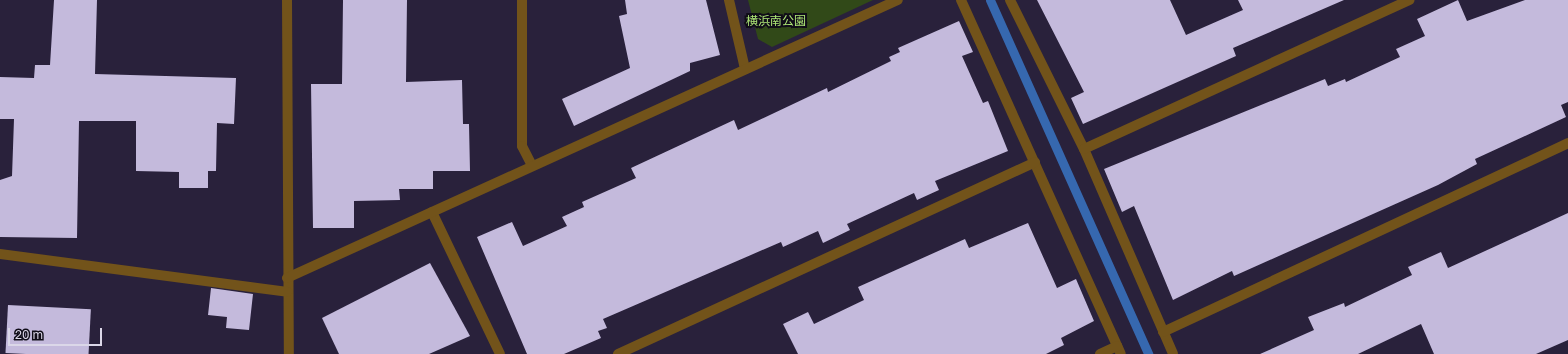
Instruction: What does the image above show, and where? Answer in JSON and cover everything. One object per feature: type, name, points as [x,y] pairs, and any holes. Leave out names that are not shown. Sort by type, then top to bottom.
[{"type":"street","points":[[287,0],[286,292],[289,354]]},
{"type":"street","points":[[522,0],[522,146],[531,164]]},
{"type":"street","points":[[729,0],[745,69]]},
{"type":"street","points":[[286,278],[432,212],[531,164],[898,0]]},
{"type":"street","points":[[960,0],[1035,162],[1119,350],[1100,354]]},
{"type":"street","points":[[1010,0],[1084,149],[1173,354]]},
{"type":"street","points":[[1084,149],[1409,0]]},
{"type":"street","points":[[1163,332],[1568,143]]},
{"type":"street","points":[[618,354],[1035,162]]},
{"type":"street","points":[[432,212],[500,354]]},
{"type":"street","points":[[0,254],[286,292]]},
{"type":"green space","name":"横浜南公園","points":[[748,0],[873,0],[772,47],[758,39]]},
{"type":"building","points":[[54,0],[97,0],[95,74],[236,78],[234,124],[217,123],[216,171],[208,171],[208,188],[179,188],[179,172],[136,171],[136,121],[79,121],[77,238],[0,237],[0,180],[12,176],[14,119],[0,119],[0,77],[34,78],[35,65],[50,65]]},
{"type":"building","points":[[343,0],[407,0],[406,82],[462,80],[463,124],[469,124],[470,171],[433,171],[433,189],[399,189],[400,200],[354,201],[354,228],[313,228],[311,84],[342,84]]},
{"type":"building","points":[[625,0],[706,0],[720,55],[690,63],[690,71],[574,126],[562,99],[630,68],[619,16],[627,14]]},
{"type":"building","points":[[1037,0],[1170,0],[1186,35],[1243,10],[1238,0],[1344,0],[1233,48],[1236,56],[1083,124],[1071,98],[1084,92]]},
{"type":"building","points":[[1458,0],[1467,21],[1525,0],[1568,0],[1568,102],[1561,105],[1566,117],[1475,159],[1477,164],[1438,185],[1234,276],[1232,271],[1173,300],[1134,206],[1122,212],[1104,169],[1325,79],[1328,86],[1345,79],[1346,82],[1400,57],[1396,49],[1425,36],[1417,19]]},
{"type":"building","points":[[959,21],[973,52],[962,56],[983,103],[988,101],[1008,151],[935,181],[939,190],[917,200],[914,193],[847,224],[850,230],[823,243],[818,231],[783,247],[781,242],[603,319],[607,328],[598,331],[601,338],[564,354],[527,354],[477,237],[512,222],[523,246],[567,226],[562,217],[584,207],[582,202],[636,178],[631,168],[734,120],[738,130],[827,88],[828,92],[891,61],[889,57],[900,52],[898,48]]},
{"type":"building","points":[[1568,213],[1568,340],[1536,354],[1434,354],[1421,324],[1358,354],[1260,354],[1314,330],[1308,317],[1344,303],[1345,307],[1412,275],[1408,267],[1441,252],[1448,268]]},
{"type":"building","points":[[1028,223],[1057,288],[1076,279],[1094,321],[1061,338],[1064,345],[1046,354],[798,354],[783,324],[808,312],[814,324],[864,300],[858,287],[965,239],[969,248]]},
{"type":"building","points":[[430,263],[470,336],[429,354],[339,354],[322,318]]},
{"type":"building","points":[[211,288],[253,294],[249,330],[226,328],[227,317],[208,315]]},
{"type":"building","points":[[8,305],[91,309],[89,354],[5,353]]},
{"type":"waterway","points":[[990,0],[1148,354]]}]
